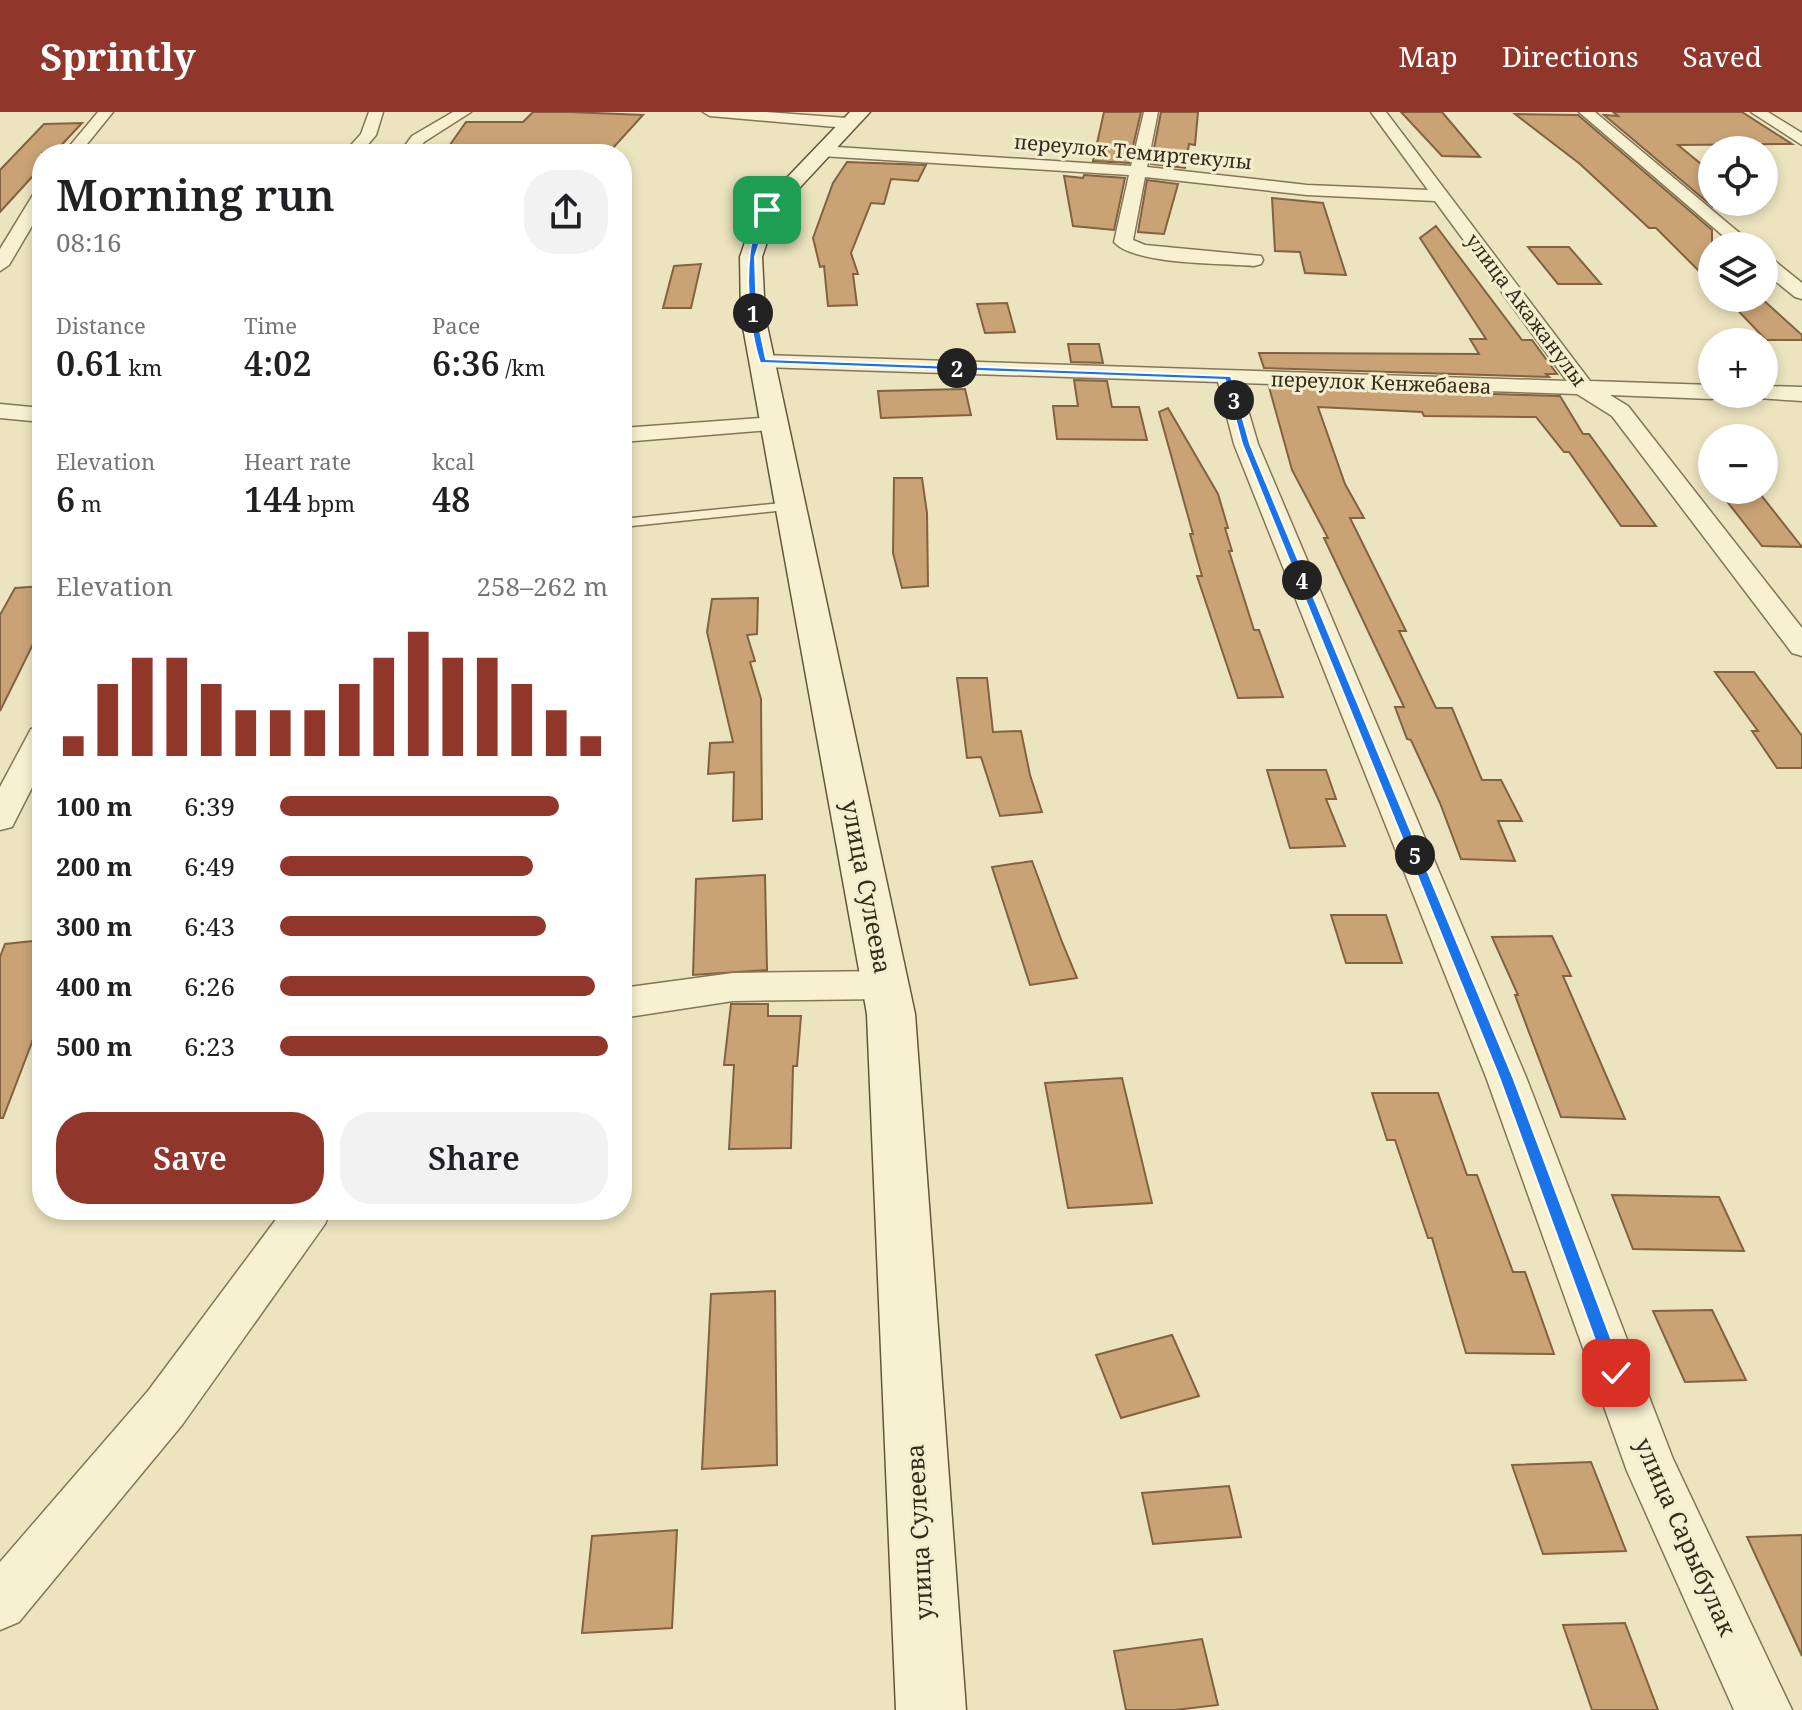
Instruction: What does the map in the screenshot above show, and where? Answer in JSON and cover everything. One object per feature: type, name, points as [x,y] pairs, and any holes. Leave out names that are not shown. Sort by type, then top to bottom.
[{"type":"main road","name":"улица Сулеева","points":[[843,129],[767,210],[751,257],[753,316],[891,1014],[931,1710]]},
{"type":"street","points":[[79,144],[106,112]]},
{"type":"street","points":[[360,144],[368,135],[376,112]]},
{"type":"street","points":[[414,144],[464,112]]},
{"type":"street","name":"переулок Темиртекулы","points":[[710,112],[1137,171],[1307,190],[1441,196]]},
{"type":"street","points":[[1151,112],[1123,242],[1141,250],[1254,260]]},
{"type":"street","name":"улица Акажанулы","points":[[1378,112],[1585,390],[1620,411],[1802,647]]},
{"type":"street","points":[[1586,112],[1729,232]]},
{"type":"street","points":[[1758,112],[1802,140]]},
{"type":"street","points":[[0,265],[32,211]]},
{"type":"street","points":[[1778,273],[1802,293]]},
{"type":"street","name":"переулок Кенжебаева","points":[[762,361],[1698,392]]},
{"type":"street","name":"улица Сарыбулак","points":[[1228,378],[1246,444],[1506,1077],[1652,1471],[1763,1710]]},
{"type":"street","points":[[1778,393],[1802,394]]},
{"type":"street","points":[[0,411],[32,414]]},
{"type":"street","points":[[632,434],[775,424]]},
{"type":"street","points":[[0,819],[32,756]]},
{"type":"street","points":[[632,1002],[733,987],[885,985]]},
{"type":"street","points":[[0,1603],[165,1408],[302,1220]]},
{"type":"lane","points":[[632,522],[791,506]]},
{"type":"building","points":[[533,112],[643,115],[617,144],[451,144],[466,122],[523,122]]},
{"type":"building","points":[[1104,112],[1141,112],[1129,163],[1093,161]]},
{"type":"building","points":[[1161,112],[1198,112],[1195,145],[1189,144],[1185,168],[1151,164]]},
{"type":"building","points":[[1401,112],[1442,112],[1480,157],[1442,156]]},
{"type":"building","points":[[1613,112],[1742,112],[1792,144],[1778,144],[1778,136],[1698,136],[1698,145],[1678,145],[1698,161],[1698,194],[1604,115],[1618,116]]},
{"type":"building","points":[[1515,114],[1578,115],[1712,230],[1698,232],[1698,270],[1656,228],[1649,228],[1580,164]]},
{"type":"building","points":[[82,123],[62,144],[32,144],[32,177],[0,212],[0,170],[44,124]]},
{"type":"building","points":[[847,162],[926,165],[918,181],[891,179],[884,204],[871,203],[851,253],[858,274],[853,274],[857,305],[828,306],[824,266],[820,267],[813,238],[833,183]]},
{"type":"building","points":[[1084,175],[1125,178],[1114,230],[1073,226],[1064,176],[1083,178]]},
{"type":"building","points":[[1147,180],[1178,184],[1164,234],[1138,232]]},
{"type":"building","points":[[1272,198],[1323,203],[1346,275],[1305,273],[1300,252],[1275,251]]},
{"type":"building","points":[[1436,226],[1522,340],[1532,340],[1557,374],[1546,374],[1549,377],[1264,368],[1259,353],[1479,354],[1470,339],[1486,339],[1420,238]]},
{"type":"building","points":[[1528,247],[1569,247],[1601,284],[1558,284]]},
{"type":"building","points":[[701,264],[691,308],[663,308],[674,266]]},
{"type":"building","points":[[1007,303],[1015,332],[985,333],[977,304]]},
{"type":"building","points":[[1739,312],[1777,312],[1802,335],[1802,340],[1778,340],[1778,328],[1755,328]]},
{"type":"building","points":[[1068,344],[1099,344],[1103,363],[1071,362]]},
{"type":"building","points":[[1074,380],[1107,381],[1112,407],[1139,407],[1147,440],[1057,439],[1053,406],[1078,406]]},
{"type":"building","points":[[1269,387],[1560,396],[1583,434],[1589,434],[1656,526],[1621,526],[1569,452],[1564,452],[1536,417],[1424,416],[1422,412],[1318,407],[1345,484],[1364,518],[1350,518],[1406,631],[1399,631],[1436,708],[1452,708],[1482,780],[1501,780],[1522,821],[1498,821],[1515,861],[1461,859],[1440,803],[1411,740],[1407,739],[1395,707],[1404,707],[1324,538],[1328,538],[1292,470]]},
{"type":"building","points":[[965,389],[971,415],[881,418],[878,391]]},
{"type":"building","points":[[1168,408],[1218,494],[1228,528],[1225,528],[1232,551],[1229,551],[1254,630],[1259,630],[1283,697],[1238,698],[1197,576],[1202,576],[1190,534],[1193,534],[1159,412]]},
{"type":"building","points":[[894,478],[922,478],[927,513],[928,586],[902,588],[893,553]]},
{"type":"building","points":[[1729,504],[1768,504],[1802,547],[1762,546]]},
{"type":"building","points":[[32,587],[32,646],[0,711],[0,615],[15,588]]},
{"type":"building","points":[[758,598],[757,634],[747,635],[755,661],[750,662],[761,699],[762,819],[733,821],[734,772],[708,774],[710,743],[733,742],[707,632],[712,599]]},
{"type":"building","points":[[1715,672],[1754,672],[1802,736],[1802,768],[1777,768],[1752,731],[1758,731]]},
{"type":"building","points":[[957,678],[987,678],[993,732],[1021,731],[1042,812],[1000,816],[981,757],[967,758]]},
{"type":"building","points":[[1267,770],[1326,770],[1336,799],[1326,799],[1345,846],[1290,848]]},
{"type":"building","points":[[1032,861],[1077,978],[1030,985],[992,867]]},
{"type":"building","points":[[765,875],[767,970],[693,975],[696,879]]},
{"type":"building","points":[[1331,915],[1386,915],[1402,963],[1346,963]]},
{"type":"building","points":[[1552,936],[1571,976],[1563,976],[1625,1119],[1561,1117],[1515,995],[1518,995],[1492,937]]},
{"type":"building","points":[[32,941],[32,1042],[3,1118],[0,1118],[0,957],[5,944]]},
{"type":"building","points":[[731,1004],[768,1004],[768,1016],[801,1016],[797,1066],[793,1066],[791,1148],[729,1149],[734,1065],[724,1065]]},
{"type":"building","points":[[1122,1078],[1152,1203],[1068,1208],[1045,1083]]},
{"type":"building","points":[[1372,1093],[1438,1093],[1467,1175],[1477,1175],[1513,1272],[1525,1272],[1554,1354],[1466,1353],[1432,1238],[1428,1238],[1395,1140],[1387,1140]]},
{"type":"building","points":[[1612,1195],[1719,1197],[1744,1251],[1633,1249]]},
{"type":"building","points":[[775,1291],[777,1465],[702,1469],[711,1294]]},
{"type":"building","points":[[1712,1310],[1746,1380],[1685,1382],[1653,1311]]},
{"type":"building","points":[[1172,1335],[1199,1396],[1121,1418],[1096,1355]]},
{"type":"building","points":[[1591,1462],[1626,1551],[1543,1554],[1512,1465]]},
{"type":"building","points":[[1229,1486],[1241,1537],[1153,1544],[1142,1493]]},
{"type":"building","points":[[677,1530],[672,1628],[582,1633],[592,1536]]},
{"type":"building","points":[[1802,1535],[1802,1656],[1747,1537]]},
{"type":"building","points":[[1625,1623],[1658,1710],[1592,1710],[1563,1625]]},
{"type":"building","points":[[1202,1639],[1218,1705],[1175,1710],[1126,1710],[1114,1651]]},
{"type":"route","points":[[767,210],[751,257],[753,316],[762,361],[1228,378],[1246,444],[1506,1077],[1616,1373]]}]
